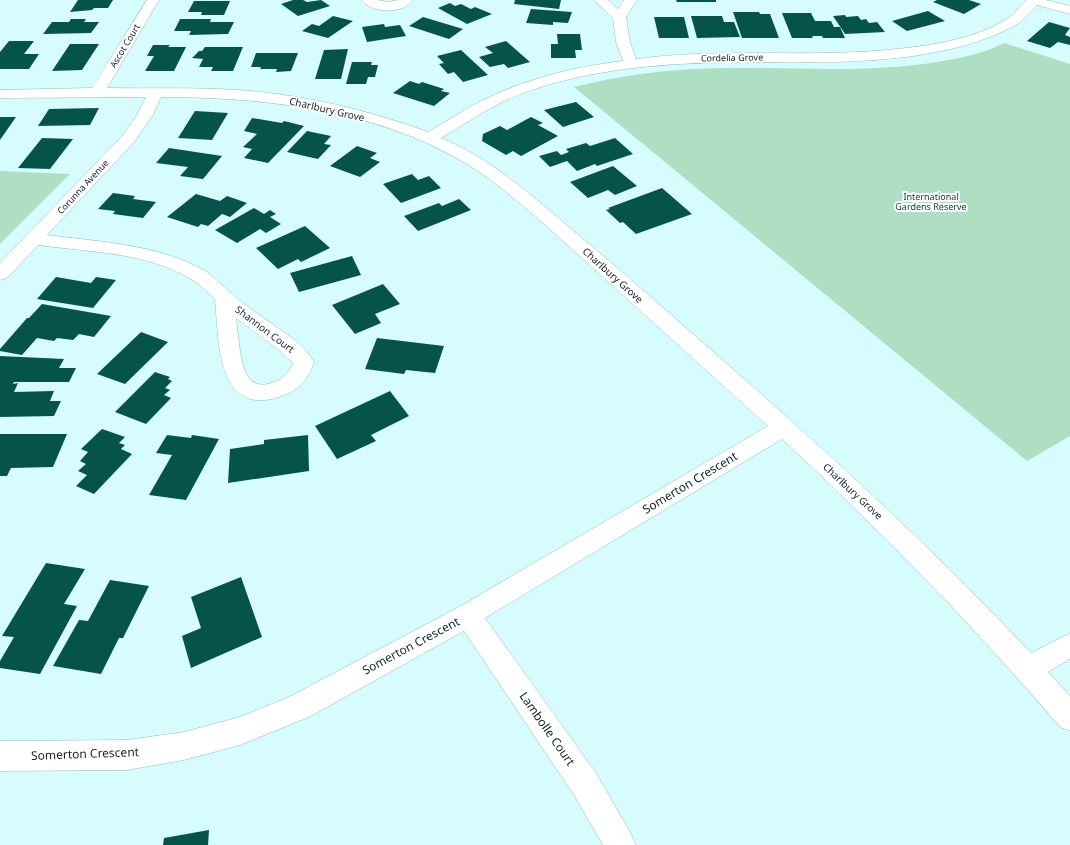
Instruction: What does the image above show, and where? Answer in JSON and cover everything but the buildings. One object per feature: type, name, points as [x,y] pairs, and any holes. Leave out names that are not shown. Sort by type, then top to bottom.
[{"type":"street","name":"Ascot Court","points":[[97,93],[153,0]]},
{"type":"street","points":[[368,0],[373,4],[393,6],[407,0]]},
{"type":"street","points":[[600,0],[619,17],[623,42],[631,64]]},
{"type":"street","points":[[619,17],[631,0]]},
{"type":"street","points":[[1035,1],[1070,10]]},
{"type":"street","name":"Cordelia Grove","points":[[429,138],[488,104],[526,88],[567,76],[631,64],[670,60],[714,58],[835,58],[912,52],[956,44],[997,31],[1013,21],[1035,1]]},
{"type":"street","name":"Charlbury Grove","points":[[0,91],[28,93]]},
{"type":"street","name":"Charlbury Grove","points":[[0,94],[156,92],[220,93],[259,96],[302,102],[357,115],[429,138],[467,157],[500,177],[544,214],[784,427],[871,508],[952,587],[1029,668],[1070,717]]},
{"type":"street","name":"Corunna Avenue","points":[[0,274],[129,138],[146,115],[156,92]]},
{"type":"street","name":"Shannon Court","points":[[34,239],[132,253],[173,263],[199,275],[214,286],[224,297],[298,353],[304,362],[300,374],[288,385],[273,392],[257,393],[248,390],[238,380],[232,358],[224,297]]},
{"type":"street","name":"Somerton Crescent","points":[[0,756],[127,755],[184,746],[240,731],[299,707],[468,615],[784,427]]},
{"type":"street","name":"Lambolle Court","points":[[468,615],[585,784],[620,845]]},
{"type":"street","points":[[1029,668],[1070,645]]},
{"type":"green space","name":"International Gardens Reserve","points":[[1004,43],[1070,64],[1070,436],[1027,461],[574,87],[634,75],[694,69],[846,69],[907,66],[971,55]]},
{"type":"green space","points":[[0,171],[70,174],[0,244]]}]
